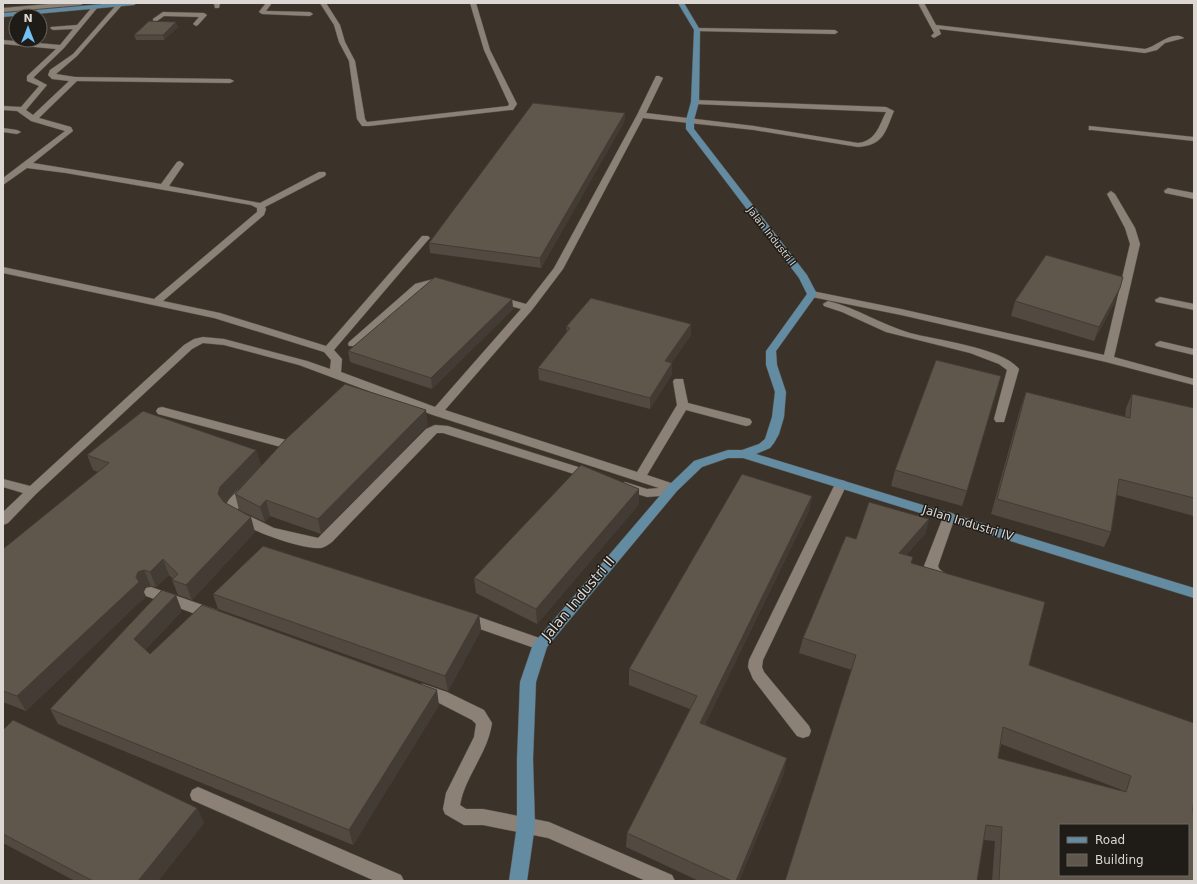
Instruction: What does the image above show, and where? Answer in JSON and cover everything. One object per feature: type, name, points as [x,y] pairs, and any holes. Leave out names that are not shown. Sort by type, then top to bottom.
[{"type":"main road","points":[[3,15],[95,7],[105,4],[134,3]]},
{"type":"main road","points":[[681,3],[697,30],[695,102],[690,120]]},
{"type":"main road","name":"Jalan Industri I","points":[[690,120],[690,129],[804,277],[812,294]]},
{"type":"main road","points":[[743,454],[766,444],[774,434],[779,414],[780,389],[770,359],[771,351],[812,294]]},
{"type":"main road","name":"Jalan Industri IV","points":[[743,454],[1194,593]]},
{"type":"main road","name":"Jalan Industri II","points":[[518,881],[526,824],[525,759],[528,682],[540,644],[670,490],[698,464],[721,456],[743,454]]},
{"type":"street","points":[[3,10],[81,3]]},
{"type":"street","points":[[269,3],[262,12],[310,14]]},
{"type":"street","points":[[323,3],[337,25],[342,42],[352,61],[361,119],[367,124],[504,110],[510,108],[513,104],[487,50],[473,3]]},
{"type":"street","points":[[921,3],[936,27],[938,34],[934,36]]},
{"type":"street","points":[[120,4],[74,55],[52,75],[55,77],[75,79],[230,81]]},
{"type":"street","points":[[22,109],[43,85],[30,77],[62,47],[95,7]]},
{"type":"street","points":[[170,14],[174,7]]},
{"type":"street","points":[[155,20],[163,14],[204,16],[196,24]]},
{"type":"street","points":[[53,28],[78,27]]},
{"type":"street","points":[[936,27],[1145,51],[1155,49],[1157,45],[1166,40],[1181,38]]},
{"type":"street","points":[[697,30],[836,32]]},
{"type":"street","points":[[3,42],[62,47]]},
{"type":"street","points":[[437,412],[528,308],[558,269],[641,115],[659,78]]},
{"type":"street","points":[[34,119],[75,79]]},
{"type":"street","points":[[641,115],[804,135],[844,143],[868,144],[879,136],[890,112],[886,109],[695,102]]},
{"type":"street","points":[[3,108],[22,109]]},
{"type":"street","points":[[3,182],[69,131],[68,129],[34,119],[22,112],[22,109]]},
{"type":"street","points":[[1092,128],[1194,139]]},
{"type":"street","points":[[3,130],[17,132]]},
{"type":"street","points":[[162,188],[180,164]]},
{"type":"street","points":[[26,165],[66,170],[254,203],[260,206]]},
{"type":"street","points":[[260,206],[322,174]]},
{"type":"street","points":[[1168,191],[1194,196]]},
{"type":"street","points":[[1108,359],[1135,244],[1130,228],[1111,194]]},
{"type":"street","points":[[156,302],[260,213],[262,209],[260,206]]},
{"type":"street","points":[[328,350],[425,238]]},
{"type":"street","points":[[3,270],[216,315],[328,350],[337,359],[335,374]]},
{"type":"street","points":[[353,344],[419,286],[434,282],[456,286]]},
{"type":"street","points":[[812,294],[901,312],[1108,359],[1194,382]]},
{"type":"street","points":[[485,295],[528,308]]},
{"type":"street","points":[[825,297],[828,305],[848,311],[863,319],[896,332],[980,353],[1006,362],[1013,369],[1000,419]]},
{"type":"street","points":[[1160,300],[1194,307]]},
{"type":"street","points":[[3,520],[32,491],[188,347],[198,341],[209,340],[224,342],[304,363],[437,412],[640,477],[670,490]]},
{"type":"street","points":[[1160,344],[1194,352]]},
{"type":"street","points":[[640,477],[683,405],[679,381]]},
{"type":"street","points":[[683,405],[746,422]]},
{"type":"street","points":[[162,411],[286,444],[287,447],[275,462]]},
{"type":"street","points":[[258,478],[231,506],[230,510],[232,513],[270,532],[314,543],[321,543],[327,540],[430,432],[435,429],[444,429],[602,479]]},
{"type":"street","points":[[3,483],[32,491]]},
{"type":"street","points":[[617,483],[647,493],[670,490]]},
{"type":"street","points":[[803,731],[758,676],[754,668],[756,660],[841,484]]},
{"type":"street","points":[[949,517],[931,566],[937,575],[958,582]]},
{"type":"street","points":[[150,592],[225,619]]},
{"type":"street","points":[[450,612],[540,644]]},
{"type":"street","points":[[412,686],[442,697],[478,715],[484,723],[482,737],[454,792],[451,809],[464,817],[483,817],[526,824],[549,830],[666,881]]},
{"type":"street","points":[[198,795],[395,881]]},
{"type":"building","points":[[149,21],[176,22],[163,35],[134,35]]},
{"type":"building","points":[[533,103],[625,113],[540,258],[429,243]]},
{"type":"building","points":[[1046,255],[1123,277],[1120,288],[1099,327],[1015,301]]},
{"type":"building","points":[[435,277],[512,299],[431,378],[348,351]]},
{"type":"building","points":[[591,298],[691,324],[665,361],[672,363],[650,398],[538,368],[570,328],[566,327]]},
{"type":"building","points":[[936,360],[1001,376],[967,491],[895,470]]},
{"type":"building","points":[[345,384],[426,410],[318,519],[266,500],[260,507],[235,494],[286,439]]},
{"type":"building","points":[[1026,392],[1130,418],[1132,394],[1194,408],[1194,498],[1119,479],[1111,532],[997,499]]},
{"type":"building","points":[[143,411],[256,450],[220,487],[218,494],[224,502],[251,517],[186,585],[172,580],[178,574],[163,559],[150,572],[144,570],[138,572],[136,577],[139,582],[17,696],[3,691],[3,549],[109,463],[87,455]]},
{"type":"building","points":[[581,465],[639,489],[536,609],[474,578]]},
{"type":"building","points":[[742,474],[812,496],[700,723],[787,758],[736,881],[732,881],[627,833],[697,696],[629,669]]},
{"type":"building","points":[[869,502],[929,519],[899,553],[913,557],[911,563],[1045,602],[1029,665],[1194,723],[1194,881],[999,881],[1002,827],[986,825],[977,881],[785,881],[856,655],[803,638],[846,536],[856,539]],"holes":[[[1003,727],[1131,776],[1126,792],[998,758]]]},
{"type":"building","points":[[263,546],[479,615],[445,676],[213,594]]},
{"type":"building","points":[[162,590],[176,595],[134,639],[150,654],[202,605],[437,690],[349,830],[50,709]]},
{"type":"building","points":[[13,720],[197,808],[138,881],[93,881],[3,834],[3,730]]}]
